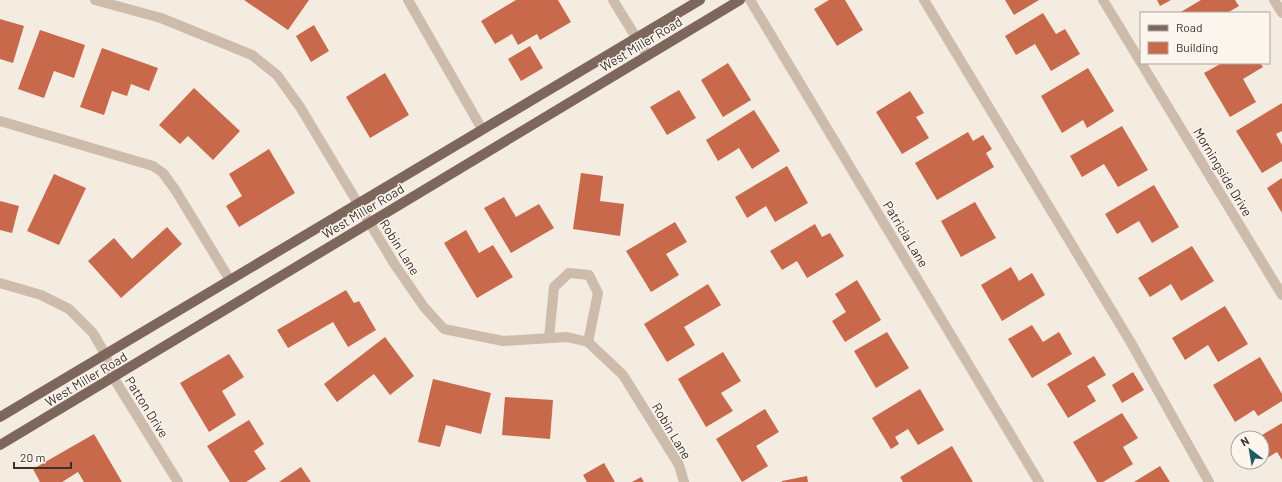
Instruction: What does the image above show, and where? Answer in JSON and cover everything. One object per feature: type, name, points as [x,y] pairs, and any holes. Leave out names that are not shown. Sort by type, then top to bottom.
[{"type":"main road","name":"West Miller Road","points":[[0,417],[700,0]]},
{"type":"main road","name":"West Miller Road","points":[[0,445],[740,0]]},
{"type":"street","name":"Robin Lane","points":[[95,0],[161,18],[252,55],[277,75],[300,107],[395,265],[419,301],[444,328],[503,341],[567,337],[588,342],[622,375],[679,465],[684,482]]},
{"type":"street","points":[[408,0],[482,129]]},
{"type":"street","points":[[613,0],[647,55]]},
{"type":"street","name":"Patricia Lane","points":[[750,0],[1039,482]]},
{"type":"street","points":[[924,0],[1130,341],[1209,482]]},
{"type":"street","name":"Morningside Drive","points":[[1103,0],[1140,61]]},
{"type":"street","points":[[1274,0],[1282,13]]},
{"type":"street","name":"Morningside Drive","points":[[1142,64],[1282,295]]},
{"type":"street","points":[[0,121],[153,166],[164,173],[230,280]]},
{"type":"street","points":[[549,338],[554,287],[569,273],[589,276],[598,292],[588,342]]},
{"type":"street","name":"Patton Drive","points":[[0,283],[41,295],[69,310],[93,333],[105,354],[113,377],[178,482]]},
{"type":"building","points":[[244,0],[309,0],[288,30]]},
{"type":"building","points":[[516,0],[558,0],[571,22],[540,40],[537,34],[518,45],[512,34],[495,44],[481,21]]},
{"type":"building","points":[[829,0],[845,0],[863,30],[837,46],[814,9]]},
{"type":"building","points":[[1005,0],[1039,0],[1014,15]]},
{"type":"building","points":[[1157,0],[1171,0],[1160,6]]},
{"type":"building","points":[[1201,0],[1235,0],[1239,6],[1229,12],[1181,12]]},
{"type":"building","points":[[1043,13],[1056,34],[1065,29],[1080,54],[1051,71],[1035,44],[1016,55],[1005,36]]},
{"type":"building","points":[[0,19],[24,26],[13,63],[0,59]]},
{"type":"building","points":[[314,25],[329,51],[311,62],[296,36]]},
{"type":"building","points":[[40,30],[85,45],[74,78],[54,71],[44,98],[18,89]]},
{"type":"building","points":[[530,46],[543,68],[521,81],[508,59]]},
{"type":"building","points":[[102,48],[158,68],[149,91],[131,84],[127,96],[112,91],[104,115],[80,107]]},
{"type":"building","points":[[728,63],[751,100],[723,117],[701,80]]},
{"type":"building","points":[[1220,64],[1261,64],[1263,67],[1243,79],[1256,102],[1230,117],[1204,73]]},
{"type":"building","points":[[1088,68],[1114,111],[1087,128],[1083,120],[1062,133],[1041,96]]},
{"type":"building","points":[[385,73],[409,115],[370,138],[346,97]]},
{"type":"building","points":[[194,88],[240,131],[213,160],[188,136],[180,144],[159,125]]},
{"type":"building","points":[[679,90],[696,118],[667,135],[650,107]]},
{"type":"building","points":[[910,91],[924,113],[916,117],[929,138],[902,154],[876,112]]},
{"type":"building","points":[[1282,103],[1282,131],[1276,134],[1282,145],[1282,161],[1262,173],[1236,131]]},
{"type":"building","points":[[754,110],[780,151],[752,169],[739,148],[718,161],[706,140]]},
{"type":"building","points":[[1122,126],[1148,170],[1118,187],[1104,164],[1082,177],[1070,156]]},
{"type":"building","points":[[968,132],[973,141],[983,135],[992,149],[986,153],[994,167],[937,200],[915,163]]},
{"type":"building","points":[[269,149],[295,193],[239,227],[226,206],[242,196],[229,174]]},
{"type":"building","points":[[787,166],[808,203],[775,222],[766,206],[747,218],[735,197]]},
{"type":"building","points":[[581,173],[603,176],[600,201],[624,204],[620,236],[573,229]]},
{"type":"building","points":[[54,174],[86,188],[59,245],[27,231]]},
{"type":"building","points":[[1282,178],[1282,213],[1267,188]]},
{"type":"building","points":[[1154,185],[1179,227],[1152,243],[1139,221],[1117,234],[1105,214]]},
{"type":"building","points":[[504,197],[516,217],[539,204],[554,228],[511,253],[484,208]]},
{"type":"building","points":[[0,201],[19,206],[12,233],[0,230]]},
{"type":"building","points":[[975,202],[996,238],[961,257],[941,221]]},
{"type":"building","points":[[675,222],[687,242],[666,254],[679,275],[651,292],[626,251]]},
{"type":"building","points":[[815,224],[822,237],[830,233],[844,256],[807,278],[797,261],[782,270],[770,251]]},
{"type":"building","points":[[167,227],[182,244],[121,298],[88,261],[114,238],[132,259]]},
{"type":"building","points":[[466,230],[479,253],[493,245],[513,277],[477,298],[444,243]]},
{"type":"building","points":[[1192,246],[1214,281],[1181,301],[1171,284],[1150,297],[1138,278]]},
{"type":"building","points":[[1011,267],[1019,281],[1032,273],[1045,295],[1002,321],[981,285]]},
{"type":"building","points":[[857,280],[881,320],[845,342],[832,321],[846,312],[835,294]]},
{"type":"building","points":[[708,284],[721,305],[684,327],[695,345],[667,362],[644,324]]},
{"type":"building","points":[[346,290],[354,303],[359,301],[376,330],[348,347],[333,322],[288,348],[277,330]]},
{"type":"building","points":[[1225,306],[1248,344],[1218,362],[1208,345],[1185,360],[1172,338]]},
{"type":"building","points":[[1032,325],[1043,342],[1059,332],[1072,354],[1032,378],[1008,339]]},
{"type":"building","points":[[887,332],[909,368],[876,388],[854,351]]},
{"type":"building","points":[[385,337],[414,376],[390,395],[374,374],[337,402],[324,384]]},
{"type":"building","points":[[723,352],[741,381],[721,393],[733,411],[706,427],[678,379]]},
{"type":"building","points":[[229,354],[244,377],[222,391],[236,415],[209,432],[180,383]]},
{"type":"building","points":[[1094,356],[1106,375],[1087,386],[1096,401],[1068,418],[1047,384]]},
{"type":"building","points":[[1260,357],[1282,394],[1282,401],[1258,416],[1254,410],[1235,422],[1213,385]]},
{"type":"building","points":[[1133,372],[1144,390],[1122,403],[1112,385]]},
{"type":"building","points":[[433,379],[491,393],[481,434],[446,425],[440,447],[418,442]]},
{"type":"building","points":[[920,389],[944,430],[918,445],[908,429],[895,437],[899,444],[891,449],[872,418]]},
{"type":"building","points":[[505,397],[553,400],[550,439],[502,435]]},
{"type":"building","points":[[765,409],[779,432],[756,446],[768,466],[742,482],[716,439]]},
{"type":"building","points":[[1122,413],[1138,438],[1123,447],[1133,464],[1103,482],[1097,482],[1073,442]]},
{"type":"building","points":[[249,420],[264,444],[254,451],[266,469],[246,482],[230,482],[207,446]]},
{"type":"building","points":[[1282,423],[1282,460],[1277,452],[1270,456],[1270,430]]},
{"type":"building","points":[[94,434],[122,482],[84,482],[78,472],[62,482],[40,482],[33,469]]},
{"type":"building","points":[[952,446],[973,482],[903,482],[900,477]]},
{"type":"building","points":[[604,463],[615,482],[587,482],[583,475]]},
{"type":"building","points":[[1160,466],[1170,482],[1134,482]]},
{"type":"building","points":[[301,467],[311,482],[279,482]]},
{"type":"building","points":[[807,476],[808,482],[782,482],[782,481]]},
{"type":"building","points":[[641,477],[644,482],[632,482]]}]
